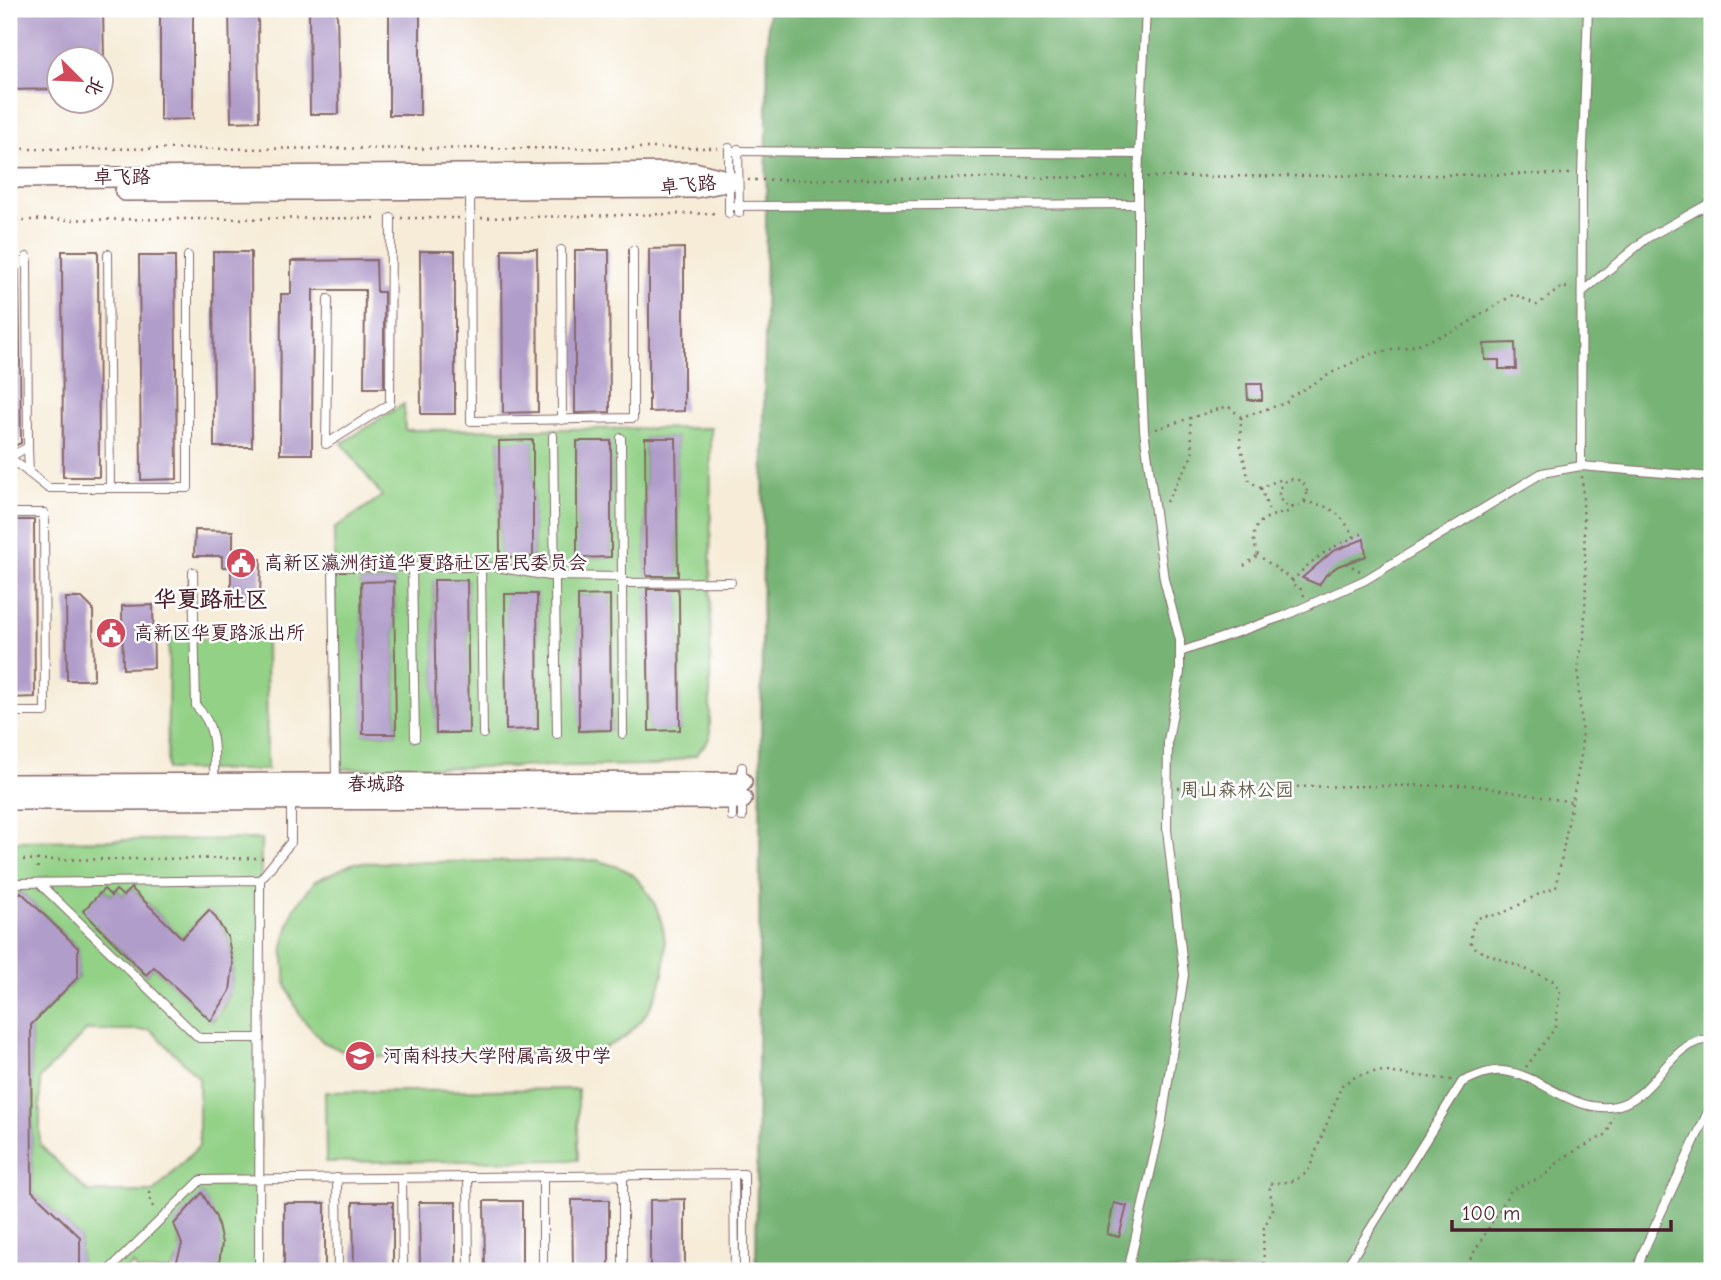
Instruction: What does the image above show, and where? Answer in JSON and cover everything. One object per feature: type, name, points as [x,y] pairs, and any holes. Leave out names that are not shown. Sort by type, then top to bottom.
[{"type":"street","name":"卓飞路","points":[[9,178],[470,182],[695,188],[734,181]]},
{"type":"street","name":"卓飞路","points":[[9,191],[470,182]]},
{"type":"street","name":"春城路","points":[[9,784],[214,792],[291,792],[737,791],[337,785],[291,792]]},
{"type":"street","name":"春城路","points":[[9,800],[214,792]]},
{"type":"lane","points":[[1130,1270],[1161,1121],[1184,975],[1167,831],[1168,741],[1180,672],[1180,652],[1164,579],[1144,432],[1138,301],[1138,177],[1146,9]]},
{"type":"lane","points":[[1581,466],[1581,174],[1588,9]]},
{"type":"lane","points":[[1138,204],[734,210],[734,150],[1140,154]]},
{"type":"lane","points":[[470,182],[471,421],[633,418],[633,250]]},
{"type":"lane","points":[[1581,292],[1647,238],[1712,202]]},
{"type":"lane","points":[[328,299],[326,444],[390,404],[391,218]]},
{"type":"lane","points":[[561,250],[562,419]]},
{"type":"lane","points":[[108,254],[110,488]]},
{"type":"lane","points":[[28,447],[9,457],[48,488],[188,488],[188,256]]},
{"type":"lane","points":[[26,257],[29,473]]},
{"type":"lane","points":[[553,436],[557,734]]},
{"type":"lane","points":[[621,438],[623,734]]},
{"type":"lane","points":[[1180,652],[1308,606],[1365,580],[1542,474],[1581,466],[1712,476],[1712,470]]},
{"type":"lane","points":[[9,513],[44,513],[45,712],[9,712]]},
{"type":"lane","points":[[337,785],[333,567],[481,567],[554,576],[731,582]]},
{"type":"lane","points":[[412,567],[415,738]]},
{"type":"lane","points":[[481,567],[483,734]]},
{"type":"lane","points":[[193,572],[196,706],[209,719],[213,732],[214,792]]},
{"type":"lane","points":[[259,1271],[260,880],[291,842],[291,792]]},
{"type":"lane","points":[[9,891],[16,883],[260,880]]},
{"type":"lane","points":[[39,883],[199,1038],[260,1038]]},
{"type":"lane","points":[[1344,1271],[1462,1082],[1502,1070],[1584,1105],[1633,1102],[1654,1083],[1685,1046],[1699,1039],[1712,1039]]},
{"type":"lane","points":[[1637,1271],[1712,1103]]},
{"type":"lane","points":[[108,1271],[201,1180],[739,1174]]},
{"type":"lane","points":[[735,1271],[739,1174]]},
{"type":"lane","points":[[739,1174],[744,1271]]},
{"type":"lane","points":[[543,1176],[543,1271]]},
{"type":"lane","points":[[623,1176],[623,1271]]},
{"type":"lane","points":[[468,1177],[469,1271]]},
{"type":"lane","points":[[337,1178],[338,1271]]},
{"type":"lane","points":[[402,1178],[403,1271]]},
{"type":"path","points":[[9,149],[734,150]]},
{"type":"path","points":[[734,181],[1581,174]]},
{"type":"path","points":[[9,220],[470,218],[734,210]]},
{"type":"path","points":[[1241,417],[1286,403],[1290,397],[1335,371],[1371,355],[1412,346],[1455,331],[1514,294],[1537,305],[1562,286],[1581,292]]},
{"type":"path","points":[[1144,432],[1228,406],[1241,417]]},
{"type":"path","points":[[1241,417],[1240,443],[1245,472],[1252,485],[1261,488],[1278,480],[1285,482],[1293,479],[1305,485],[1307,494],[1304,502]]},
{"type":"path","points":[[1156,520],[1193,454],[1190,418]]},
{"type":"path","points":[[1521,1076],[1555,1028],[1560,990],[1552,980],[1480,951],[1471,944],[1471,934],[1475,922],[1482,916],[1495,915],[1540,892],[1556,888],[1581,754],[1582,714],[1578,665],[1579,650],[1584,641],[1586,580],[1581,466]]},
{"type":"path","points":[[1285,482],[1280,490],[1280,499],[1293,507]]},
{"type":"path","points":[[1261,488],[1270,514]]},
{"type":"path","points":[[1308,606],[1302,590],[1296,588],[1293,580],[1258,555],[1255,530],[1270,514],[1286,513],[1304,502],[1326,505],[1336,511],[1354,537]]},
{"type":"path","points":[[1293,580],[1306,565],[1333,546],[1362,534]]},
{"type":"path","points":[[1244,566],[1258,555]]},
{"type":"path","points":[[1346,563],[1357,567],[1365,580]]},
{"type":"path","points":[[1167,788],[1471,785],[1572,802]]},
{"type":"path","points":[[9,860],[278,858]]},
{"type":"path","points":[[1264,1271],[1263,1230],[1273,1209],[1269,1199],[1269,1184],[1294,1181],[1308,1172],[1342,1085],[1357,1076],[1378,1071],[1437,1076],[1462,1082]]},
{"type":"path","points":[[1463,1271],[1511,1189],[1544,1176],[1564,1157],[1607,1134],[1615,1105]]},
{"type":"path","points":[[150,1192],[150,1203],[163,1217]]},
{"type":"green space","name":"周山森林公园","points":[[768,9],[1712,9],[1712,1271],[756,1271]]},
{"type":"green space","points":[[404,404],[405,430],[711,428],[710,738],[696,755],[657,765],[336,769],[334,529],[382,496],[342,443]],"holes":[[[645,438],[676,438],[678,573],[646,573]],[[499,441],[533,441],[533,557],[500,557]],[[610,441],[611,557],[578,558],[577,442]],[[467,580],[468,733],[436,733],[434,581]],[[394,581],[396,734],[364,734],[361,582]],[[506,594],[537,594],[538,729],[507,730]],[[679,595],[680,730],[649,730],[647,596]],[[578,596],[610,596],[611,730],[580,731]]]},
{"type":"green space","points":[[169,639],[266,639],[267,770],[167,770]]},
{"type":"green space","points":[[261,839],[259,1271],[217,1271],[220,1240],[212,1213],[202,1194],[179,1234],[181,1254],[171,1271],[138,1271],[133,1264],[125,1271],[74,1271],[80,1265],[80,1237],[32,1191],[31,1025],[78,977],[78,948],[21,892],[9,904],[9,841]],"holes":[[[131,888],[182,938],[208,911],[219,921],[231,949],[232,981],[228,996],[212,1021],[154,967],[146,975],[96,927],[104,889],[111,896],[116,890],[123,896]],[[87,1030],[151,1030],[199,1078],[199,1146],[154,1192],[88,1192],[40,1145],[40,1078]]]},
{"type":"green space","points":[[596,860],[622,869],[635,877],[659,914],[664,935],[665,957],[655,999],[643,1018],[617,1042],[595,1052],[355,1057],[323,1042],[300,1016],[286,985],[283,946],[293,910],[315,881],[354,863]]},
{"type":"green space","points":[[578,1089],[578,1160],[326,1162],[325,1092]]},
{"type":"building","points":[[9,9],[103,9],[104,46],[46,46],[46,89],[9,90]]},
{"type":"building","points":[[160,9],[193,9],[193,119],[160,120]]},
{"type":"building","points":[[229,9],[258,9],[259,121],[231,122]]},
{"type":"building","points":[[309,9],[337,9],[339,114],[310,114]]},
{"type":"building","points":[[389,9],[420,9],[420,115],[389,115]]},
{"type":"building","points":[[684,248],[684,411],[649,412],[649,249]]},
{"type":"building","points":[[502,249],[537,249],[538,412],[503,413]]},
{"type":"building","points":[[575,250],[609,250],[610,412],[575,413]]},
{"type":"building","points":[[62,251],[98,251],[99,477],[63,477]]},
{"type":"building","points":[[420,251],[455,251],[455,414],[421,414]]},
{"type":"building","points":[[213,252],[251,252],[252,447],[214,447]]},
{"type":"building","points":[[139,256],[175,256],[177,479],[141,480]]},
{"type":"building","points":[[376,260],[377,292],[384,292],[384,388],[364,388],[365,290],[313,290],[312,454],[280,454],[281,294],[291,294],[291,261]]},
{"type":"building","points":[[9,270],[19,270],[21,443],[9,448]]},
{"type":"building","points":[[1515,343],[1516,369],[1499,369],[1499,360],[1485,360],[1484,344]]},
{"type":"building","points":[[1247,384],[1262,384],[1262,400],[1248,400]]},
{"type":"building","points":[[645,438],[676,438],[678,576],[646,574]]},
{"type":"building","points":[[533,440],[533,557],[500,557],[499,441]]},
{"type":"building","points":[[577,441],[611,441],[611,557],[577,558]]},
{"type":"building","points":[[9,520],[34,520],[35,697],[9,698]]},
{"type":"building","name":"高新区瀛洲街道华夏路社区居民委员会","points":[[195,530],[233,531],[233,551],[239,551],[239,560],[261,559],[260,599],[231,599],[231,567],[222,567],[222,556],[194,556]]},
{"type":"building","points":[[1364,539],[1366,556],[1338,566],[1326,575],[1319,585],[1302,578],[1333,551]]},
{"type":"building","points":[[434,580],[467,580],[469,733],[436,733]]},
{"type":"building","points":[[394,581],[396,734],[363,734],[361,582]]},
{"type":"building","points":[[647,589],[678,589],[680,730],[649,731]]},
{"type":"building","points":[[505,594],[537,594],[538,729],[506,730]]},
{"type":"building","points":[[610,595],[611,730],[579,731],[578,596]]},
{"type":"building","points":[[66,598],[82,598],[93,609],[94,680],[67,680]]},
{"type":"building","points":[[153,605],[154,668],[123,669],[122,606]]},
{"type":"building","points":[[131,888],[182,938],[209,910],[228,938],[233,965],[230,991],[211,1021],[154,967],[146,975],[83,911],[104,889],[111,896],[116,890],[123,896]]},
{"type":"building","points":[[21,892],[78,948],[78,977],[31,1025],[32,1191],[80,1237],[80,1265],[74,1271],[9,1271],[9,904]]},
{"type":"building","points":[[202,1193],[216,1217],[222,1243],[218,1271],[174,1271],[182,1244],[174,1224]]},
{"type":"building","points":[[685,1199],[685,1271],[650,1271],[650,1200]]},
{"type":"building","points":[[572,1200],[609,1200],[609,1271],[573,1271]]},
{"type":"building","points":[[484,1201],[522,1201],[522,1271],[485,1271]]},
{"type":"building","points":[[353,1202],[393,1202],[393,1271],[354,1271]]},
{"type":"building","points":[[419,1202],[456,1202],[456,1271],[420,1271]]},
{"type":"building","points":[[284,1203],[325,1203],[325,1271],[284,1271]]},
{"type":"building","points":[[1114,1203],[1127,1206],[1119,1237],[1107,1234]]},
{"type":"place","name":"高新区瀛洲街道华夏路社区居民委员会","points":[[241,563]]},
{"type":"place","name":"高新区华夏路派出所","points":[[111,633]]},
{"type":"place","name":"河南科技大学附属高级中学","points":[[360,1056]]},
{"type":"district","name":"华夏路社区","points":[[211,599]]}]
